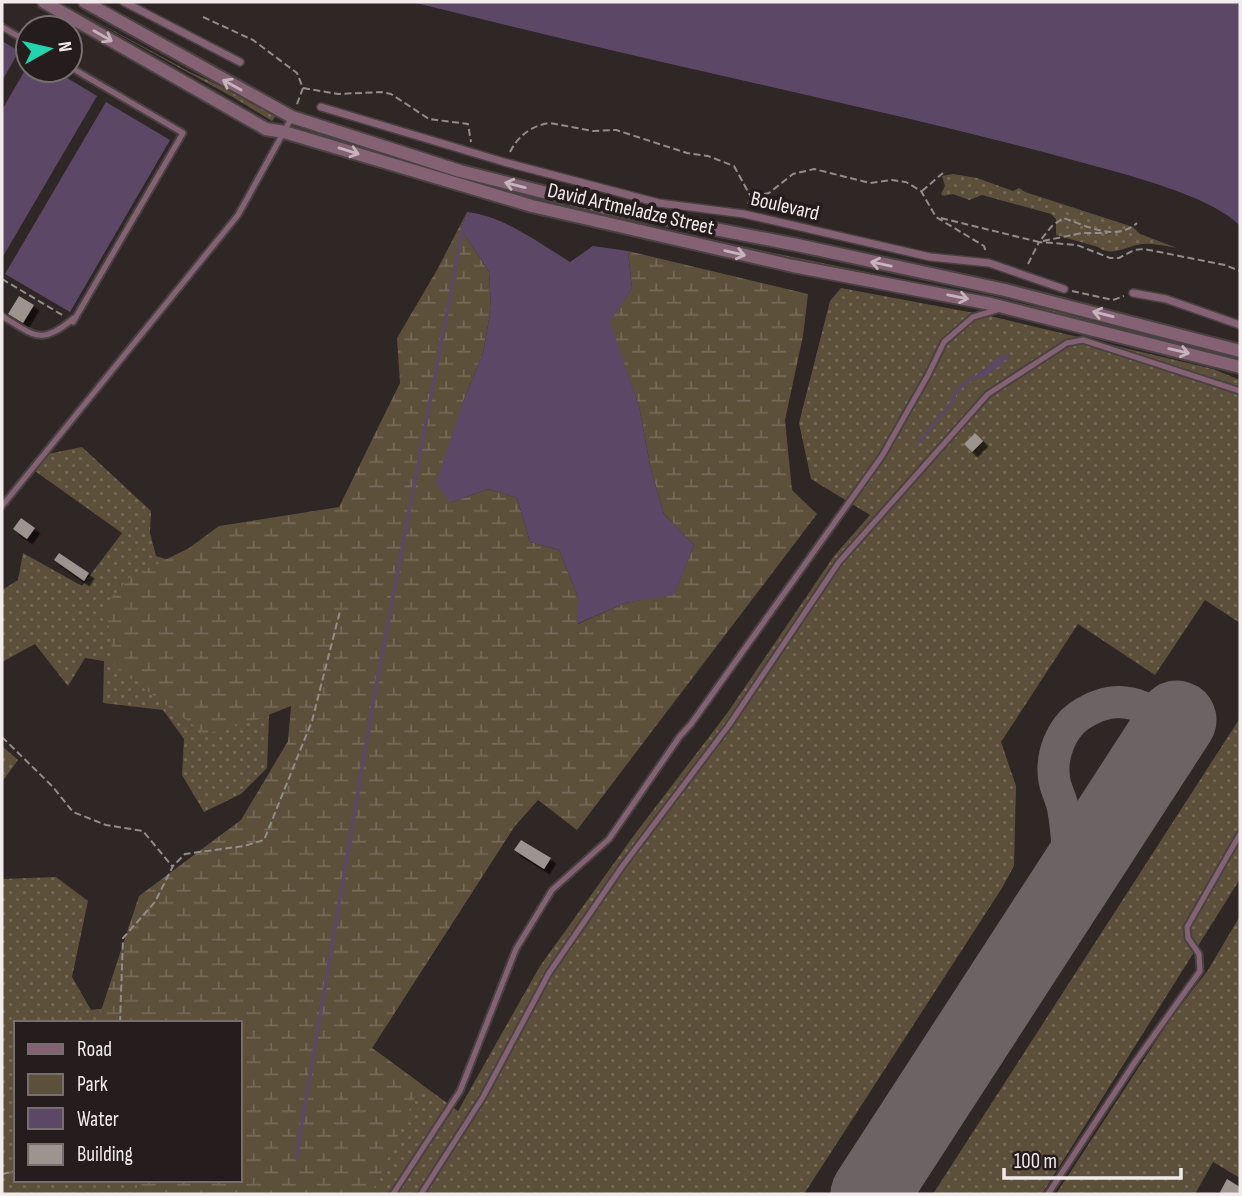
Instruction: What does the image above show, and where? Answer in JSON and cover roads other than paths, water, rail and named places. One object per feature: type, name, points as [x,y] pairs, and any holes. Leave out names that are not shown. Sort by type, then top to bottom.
[{"type":"street","name":"David Artmeladze Street","points":[[44,2],[266,129],[284,132],[532,206],[793,266],[1005,307],[1240,367]]},
{"type":"street","name":"David Artmeladze Street","points":[[85,2],[292,117],[460,171],[602,207],[797,245],[1005,290],[1240,351]]},
{"type":"street","points":[[124,2],[240,62]]},
{"type":"street","name":"Boulevard","points":[[321,107],[504,162],[659,203],[744,215],[930,257],[989,263],[1065,289]]},
{"type":"street","points":[[1133,293],[1166,299],[1240,325]]},
{"type":"lane","points":[[2,316],[35,336],[57,333],[74,318],[73,322],[183,133],[84,75]]},
{"type":"lane","points":[[2,506],[238,215],[292,117]]},
{"type":"lane","points":[[393,1194],[460,1091],[516,949],[552,890],[609,839],[882,456],[944,342],[973,317],[1005,307]]},
{"type":"lane","points":[[421,1194],[483,1097],[549,973],[621,868],[729,725],[839,562],[988,394],[1060,346],[1083,340],[1240,391]]},
{"type":"lane","points":[[1048,1194],[1135,1062],[1200,971],[1199,954],[1188,938],[1187,927],[1240,834]]},
{"type":"water","points":[[412,2],[1240,2],[1240,226],[1227,215],[1188,195],[1098,167],[953,129]]},
{"type":"water","points":[[2,41],[14,48],[14,60],[2,81]]},
{"type":"water","points":[[17,84],[77,84],[97,96],[2,258],[2,110]]},
{"type":"water","points":[[106,102],[170,140],[70,312],[5,274]]},
{"type":"water","points":[[467,212],[508,225],[570,262],[593,246],[628,251],[632,288],[610,322],[639,406],[651,470],[664,514],[694,545],[674,595],[625,603],[577,624],[578,597],[559,550],[530,542],[517,498],[488,489],[450,503],[436,483],[463,402],[483,353],[491,308],[489,272],[461,229]]},
{"type":"water","points":[[1010,355],[1000,366],[980,379],[974,377],[1000,356]]},
{"type":"waterway","points":[[296,1158],[375,692],[463,227]]},
{"type":"waterway","points":[[919,442],[953,401],[955,392],[974,377]]}]
